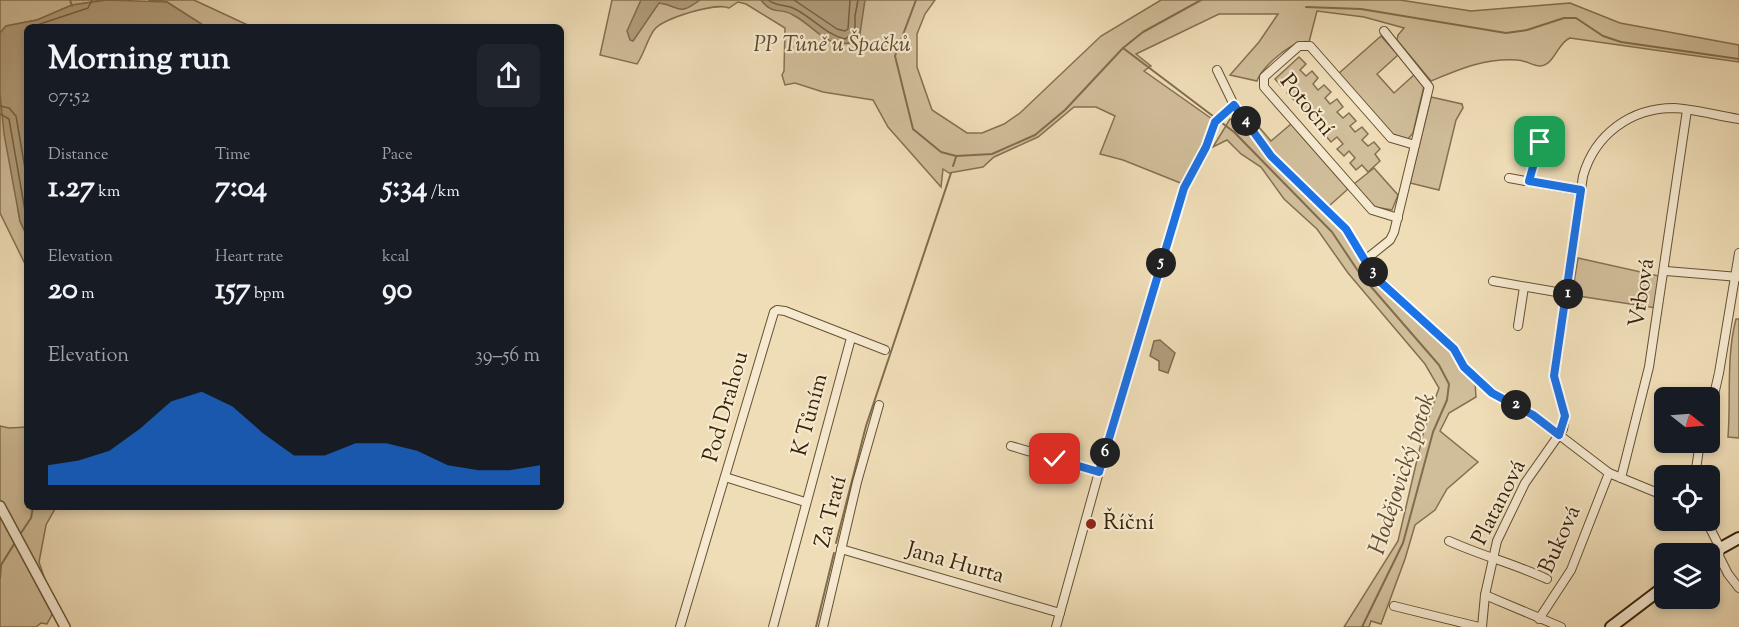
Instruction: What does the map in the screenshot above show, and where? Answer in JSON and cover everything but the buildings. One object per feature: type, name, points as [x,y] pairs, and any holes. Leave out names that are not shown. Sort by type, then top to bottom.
[{"type":"main road","points":[[1720,548],[1739,538]]},
{"type":"main road","points":[[1611,627],[1654,594]]},
{"type":"street","points":[[1365,260],[1392,236],[1429,87],[1384,31]]},
{"type":"street","name":"Potoční","points":[[1398,218],[1372,210],[1264,87],[1263,77],[1299,46],[1311,46],[1391,138],[1415,145]]},
{"type":"street","points":[[1217,69],[1234,105],[1271,156],[1346,229],[1375,277],[1454,349],[1464,367],[1492,393],[1533,415],[1609,473],[1654,491]]},
{"type":"street","points":[[1056,627],[1099,472],[1184,188],[1206,147],[1215,122],[1220,114],[1234,105]]},
{"type":"street","points":[[1559,435],[1565,416],[1554,376],[1568,294],[1581,190],[1590,156],[1616,126],[1646,111],[1675,108],[1739,119]]},
{"type":"street","name":"Vrbová","points":[[1621,478],[1646,386],[1666,271],[1687,110]]},
{"type":"street","points":[[1529,181],[1536,151],[1546,131]]},
{"type":"street","points":[[1509,178],[1581,190]]},
{"type":"street","points":[[1716,387],[1737,277],[1739,254]]},
{"type":"street","points":[[1666,271],[1737,277]]},
{"type":"street","points":[[1493,281],[1568,294]]},
{"type":"street","points":[[1518,326],[1524,286]]},
{"type":"street","name":"Pod Drahou","points":[[680,627],[774,312],[784,311],[885,351]]},
{"type":"street","name":"K Tůním","points":[[773,627],[851,338]]},
{"type":"street","name":"Za Tratí","points":[[823,627],[879,405]]},
{"type":"street","name":"Platanová","points":[[1480,627],[1491,559],[1525,483],[1559,435]]},
{"type":"street","points":[[1011,446],[1099,472]]},
{"type":"street","name":"Buková","points":[[1539,619],[1571,570],[1609,473]]},
{"type":"street","points":[[725,477],[805,502]]},
{"type":"street","points":[[0,506],[65,627]]},
{"type":"street","points":[[1453,541],[1491,559],[1508,561],[1547,579]]},
{"type":"street","name":"Jana Hurta","points":[[841,549],[1060,613]]},
{"type":"street","points":[[1720,558],[1728,574],[1739,588]]},
{"type":"street","points":[[1485,595],[1561,627]]},
{"type":"street","points":[[1394,606],[1480,627]]},
{"type":"green space","points":[[0,0],[107,0],[72,5],[37,20],[6,26],[0,33]]},
{"type":"green space","points":[[148,0],[194,0],[246,24],[201,24],[167,2]]},
{"type":"green space","name":"PP Tůně u Špačků","points":[[612,0],[935,0],[925,14],[917,34],[917,67],[932,110],[967,133],[982,133],[1004,124],[1020,113],[1101,36],[1161,0],[1400,0],[1471,11],[1570,3],[1620,23],[1739,45],[1739,62],[1570,38],[1545,65],[1537,66],[1517,60],[1494,61],[1431,81],[1397,40],[1404,28],[1364,17],[1317,11],[1309,42],[1296,44],[1279,55],[1265,68],[1257,81],[1230,75],[1259,42],[1278,14],[1219,14],[1136,54],[1151,66],[1144,71],[1212,119],[1201,150],[1183,184],[1123,160],[1100,154],[1115,116],[1096,107],[1074,107],[1038,137],[994,157],[983,167],[949,173],[943,169],[941,187],[888,127],[873,100],[823,92],[795,83],[785,85],[782,75],[785,28],[746,4],[738,2],[729,8],[702,9],[659,25],[649,38],[637,64],[600,55]]},
{"type":"green space","points":[[1381,36],[1398,55],[1377,74],[1394,93],[1415,74],[1424,86],[1413,133],[1408,139],[1392,134],[1338,74]]},
{"type":"green space","points":[[1299,57],[1306,64],[1300,70],[1306,76],[1312,71],[1318,78],[1313,84],[1318,90],[1324,85],[1331,92],[1325,98],[1330,104],[1337,99],[1343,107],[1337,112],[1343,118],[1349,113],[1356,121],[1350,126],[1355,132],[1362,127],[1368,134],[1362,140],[1368,146],[1374,142],[1380,149],[1375,154],[1380,161],[1368,172],[1362,165],[1356,170],[1350,163],[1355,158],[1349,151],[1344,156],[1337,149],[1343,144],[1337,137],[1331,142],[1325,135],[1330,130],[1325,123],[1319,128],[1312,121],[1318,116],[1312,109],[1306,114],[1300,107],[1305,101],[1300,95],[1294,100],[1287,93],[1293,87],[1287,81],[1281,86],[1275,79]]},
{"type":"green space","points":[[0,93],[20,221],[24,230],[24,262],[0,213]]},
{"type":"green space","points":[[1431,97],[1462,104],[1463,108],[1456,120],[1439,190],[1410,183]]},
{"type":"green space","points":[[1230,119],[1258,126],[1271,141],[1291,124],[1348,189],[1329,206],[1382,276],[1418,310],[1475,382],[1476,397],[1449,413],[1440,431],[1478,462],[1447,489],[1435,510],[1415,525],[1381,624],[1371,621],[1369,627],[1344,627],[1398,541],[1424,430],[1439,388],[1425,364],[1348,273],[1317,229],[1284,199],[1261,167],[1241,154],[1227,140],[1213,147]]},
{"type":"green space","points":[[1374,168],[1398,195],[1392,210],[1375,207],[1354,184]]},
{"type":"green space","points":[[1578,258],[1659,276],[1656,308],[1572,295]]},
{"type":"green space","points":[[1736,319],[1739,319],[1739,438],[1728,437],[1730,363]]},
{"type":"green space","points":[[0,426],[24,427],[24,510],[54,510],[46,525],[39,562],[55,609],[47,624],[41,623],[36,627],[0,627]]},
{"type":"water","points":[[107,0],[167,2],[201,24],[24,24],[24,230],[20,221],[4,134],[0,93],[0,33],[6,26],[37,20],[72,5]]},
{"type":"water","points":[[641,0],[700,0],[683,9],[659,3],[633,41],[630,40],[627,31]]},
{"type":"water","points":[[761,0],[865,0],[859,40],[848,43],[831,41],[802,20],[788,13],[773,10]]},
{"type":"water","points":[[1160,340],[1175,353],[1168,373],[1159,370],[1159,361],[1150,356],[1154,341]]},
{"type":"waterway","points":[[70,0],[72,6]]},
{"type":"waterway","points":[[916,0],[895,56],[913,129],[941,152],[956,156],[992,154],[1035,135],[1065,110],[1123,48]]},
{"type":"waterway","name":"Hodějovický potok","points":[[1201,0],[1143,32],[1123,48],[1234,132],[1332,232],[1360,274],[1439,365],[1449,384],[1447,400],[1433,432],[1403,543],[1362,627]]},
{"type":"waterway","points":[[1306,7],[1361,9],[1506,33],[1527,30],[1564,18],[1576,18],[1603,36],[1621,42],[1739,59]]},
{"type":"waterway","points":[[953,166],[956,157]]},
{"type":"waterway","points":[[836,543],[866,426],[951,173]]},
{"type":"waterway","points":[[19,536],[31,518],[32,510]]},
{"type":"waterway","points":[[0,578],[1,565],[16,541]]},
{"type":"waterway","points":[[816,627],[834,553]]},
{"type":"place","name":"Říční","points":[[1091,524]]},
{"type":"route","points":[[1055,459],[1099,472],[1184,188],[1206,147],[1215,122],[1220,114],[1234,105],[1271,156],[1346,229],[1375,277],[1454,349],[1464,367],[1492,393],[1533,415],[1559,435],[1563,429],[1565,416],[1554,386],[1554,376],[1581,190],[1529,181],[1540,142]]}]
